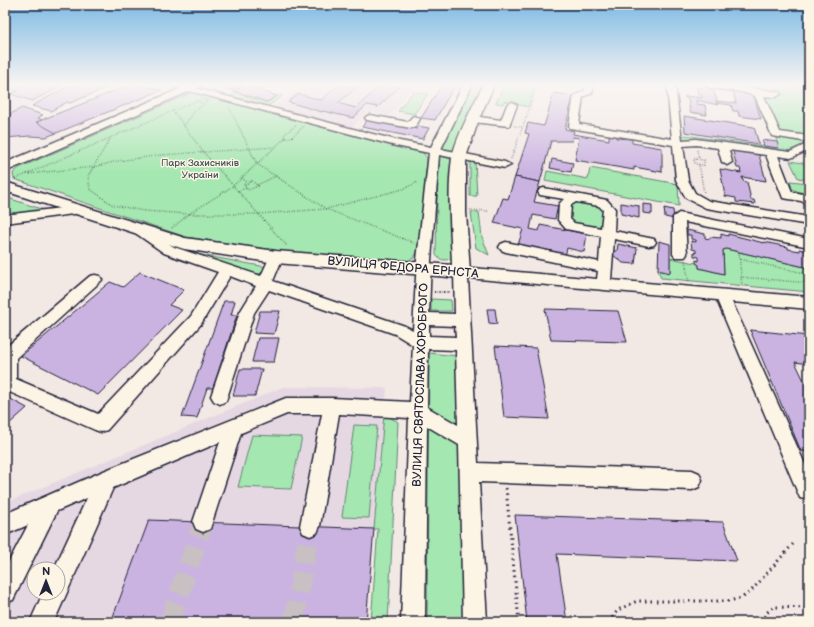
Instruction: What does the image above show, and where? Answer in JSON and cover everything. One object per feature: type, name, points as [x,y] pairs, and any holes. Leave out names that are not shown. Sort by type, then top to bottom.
[{"type":"main road","points":[[5,168],[132,114]]},
{"type":"main road","points":[[461,272],[458,212],[459,157],[475,114]]},
{"type":"main road","name":"ВУЛИЦЯ ФЕДОРА ЕРНСТА","points":[[10,182],[77,210],[184,243],[282,252],[461,272]]},
{"type":"street","points":[[281,114],[306,122],[434,152],[505,165]]},
{"type":"street","name":"ВУЛИЦЯ СВЯТОСЛАВА ХОРОБРОГО","points":[[413,622],[418,411],[424,269],[434,152],[453,114]]},
{"type":"street","points":[[473,119],[505,124],[509,114]]},
{"type":"street","points":[[576,114],[574,126],[677,143],[696,142],[791,155],[809,146]]},
{"type":"street","points":[[674,114],[682,180],[690,195],[706,204],[809,222]]},
{"type":"street","points":[[768,114],[776,134],[809,139]]},
{"type":"street","points":[[370,118],[411,125],[415,119]]},
{"type":"street","points":[[723,146],[727,162]]},
{"type":"street","points":[[771,153],[787,195],[805,198],[809,201]]},
{"type":"street","points":[[544,192],[603,203],[609,209],[604,285]]},
{"type":"street","points":[[573,198],[565,204],[564,220],[570,226],[649,242]]},
{"type":"street","points":[[5,219],[77,210]]},
{"type":"street","points":[[683,257],[679,217],[809,243]]},
{"type":"street","points":[[139,230],[169,250],[400,330],[421,342],[463,344]]},
{"type":"street","points":[[506,247],[606,268]]},
{"type":"street","points":[[220,396],[247,312],[265,284],[282,252]]},
{"type":"street","points":[[95,280],[8,355],[8,383],[101,424],[196,320],[227,270]]},
{"type":"street","points":[[461,272],[475,622]]},
{"type":"street","name":"ВУЛИЦЯ ФЕДОРА ЕРНСТА","points":[[461,272],[809,303]]},
{"type":"street","points":[[722,295],[807,491]]},
{"type":"street","points":[[422,319],[462,320]]},
{"type":"street","points":[[5,525],[106,480],[286,406],[332,406],[418,411],[467,440]]},
{"type":"street","points":[[310,526],[332,406]]},
{"type":"street","points":[[203,522],[234,427]]},
{"type":"street","points":[[469,472],[692,480]]},
{"type":"street","points":[[66,568],[106,480]]},
{"type":"street","points":[[5,592],[50,504]]},
{"type":"street","points":[[42,622],[51,601]]},
{"type":"path","points":[[10,182],[166,114]]},
{"type":"path","points":[[175,114],[204,153],[257,214],[282,252]]},
{"type":"path","points":[[184,126],[192,114]]},
{"type":"path","points":[[232,114],[257,164],[326,209],[415,244]]},
{"type":"path","points":[[505,165],[509,165],[527,114]]},
{"type":"path","points":[[285,138],[292,137],[306,122]]},
{"type":"path","points":[[167,232],[190,214],[233,186],[285,138],[284,135],[306,122]]},
{"type":"path","points":[[110,139],[88,176],[90,189],[113,205],[144,211],[190,214],[257,214],[326,209],[403,189],[418,182]]},
{"type":"path","points":[[27,174],[94,167],[118,161],[161,155],[275,147]]},
{"type":"path","points":[[694,159],[704,160],[704,165],[699,164],[695,164],[694,159]]},
{"type":"path","points":[[699,164],[706,204]]},
{"type":"path","points":[[238,191],[246,188],[248,190],[276,176]]},
{"type":"path","points":[[242,178],[248,183]]},
{"type":"path","points":[[246,188],[243,185],[252,181],[257,185]]},
{"type":"path","points":[[469,210],[488,211]]},
{"type":"path","points":[[739,252],[742,288]]},
{"type":"path","points":[[683,257],[690,284]]},
{"type":"path","points":[[740,259],[809,274]]},
{"type":"path","points":[[741,277],[809,283]]},
{"type":"path","points":[[433,291],[453,293]]},
{"type":"path","points":[[504,473],[519,622]]},
{"type":"path","points":[[609,622],[618,610],[637,601],[729,601],[742,598],[752,590],[793,544]]},
{"type":"path","points":[[764,622],[765,614],[774,607],[809,608]]},
{"type":"shaded area","points":[[5,114],[14,114],[5,119]]},
{"type":"shaded area","points":[[302,114],[366,114],[352,127]]},
{"type":"shaded area","points":[[283,387],[387,388],[366,622],[5,622],[5,503]]},
{"type":"green space","name":"Парк Захисників України","points":[[142,114],[280,114],[423,153],[427,158],[421,245],[414,258],[404,262],[294,253],[186,237],[14,179],[13,173],[19,168]]},
{"type":"green space","points":[[457,114],[472,114],[457,150],[443,150],[441,147]]},
{"type":"green space","points":[[771,114],[809,114],[809,137],[780,133]]},
{"type":"green space","points":[[684,135],[778,148],[776,138],[780,137],[794,139],[804,144],[784,153],[681,139]]},
{"type":"green space","points":[[440,156],[451,159],[453,163],[452,258],[448,260],[439,258],[436,255],[437,195]]},
{"type":"green space","points":[[470,161],[475,162],[477,196],[470,196]]},
{"type":"green space","points":[[790,161],[809,164],[809,180],[798,178]]},
{"type":"green space","points":[[590,168],[678,184],[679,206],[545,181],[547,171],[588,179]]},
{"type":"green space","points":[[790,181],[809,183],[809,196],[792,189]]},
{"type":"green space","points":[[5,197],[44,210],[5,215]]},
{"type":"green space","points":[[576,201],[599,205],[605,209],[604,229],[573,224],[568,218],[570,205]]},
{"type":"green space","points":[[471,212],[479,212],[482,237],[489,255],[476,248]]},
{"type":"green space","points":[[726,249],[809,268],[809,292],[661,278],[658,270],[670,273],[670,258],[696,263],[699,265],[699,268],[724,274],[723,250]]},
{"type":"green space","points":[[185,252],[266,267],[264,272],[257,275]]},
{"type":"green space","points":[[431,299],[451,300],[452,311],[431,311]]},
{"type":"green space","points":[[429,353],[458,356],[463,622],[427,622]]},
{"type":"green space","points":[[384,414],[398,422],[388,622],[371,622],[378,529],[374,529]]},
{"type":"green space","points":[[354,425],[377,426],[369,518],[342,517]]},
{"type":"green space","points":[[252,435],[302,437],[291,489],[238,487]]},
{"type":"building","points":[[10,114],[41,114],[43,115],[38,118],[42,120],[36,122],[56,133],[46,137],[30,136],[5,138],[5,117]]},
{"type":"building","points":[[56,114],[102,114],[54,134],[36,122]]},
{"type":"building","points":[[337,114],[357,114],[353,118]]},
{"type":"building","points":[[423,114],[438,114],[435,120],[421,118]]},
{"type":"building","points":[[548,114],[569,114],[565,129],[574,131],[573,134],[609,140],[609,135],[616,136],[616,138],[632,139],[632,143],[662,148],[662,172],[634,167],[634,170],[575,160],[579,138],[573,137],[572,141],[551,141],[540,182],[515,177],[529,134],[525,133],[528,123],[544,126]]},
{"type":"building","points":[[739,114],[759,114],[761,119],[739,116]]},
{"type":"building","points":[[684,116],[754,127],[759,144],[685,132]]},
{"type":"building","points":[[367,120],[417,129],[418,126],[429,128],[423,139],[362,127]]},
{"type":"building","points":[[762,140],[777,142],[779,148],[764,146]]},
{"type":"building","points":[[742,150],[759,155],[766,181],[742,177],[743,181],[747,182],[751,200],[754,200],[755,204],[736,202],[736,198],[725,196],[720,169],[741,173],[740,168],[737,168],[733,151],[742,152]]},
{"type":"building","points":[[552,159],[573,163],[571,172],[550,168]]},
{"type":"building","points":[[515,177],[540,182],[534,202],[558,206],[555,219],[533,215],[530,229],[539,231],[540,225],[587,234],[584,252],[567,248],[565,256],[518,245],[523,229],[494,223],[503,198],[508,199]]},
{"type":"building","points":[[621,203],[639,206],[639,218],[621,214]]},
{"type":"building","points":[[643,204],[652,205],[652,214],[643,213]]},
{"type":"building","points":[[664,208],[673,210],[674,219],[665,217]]},
{"type":"building","points":[[687,230],[705,234],[705,238],[710,239],[710,237],[721,238],[721,234],[728,236],[728,234],[788,247],[788,249],[809,251],[809,268],[726,249],[723,250],[724,274],[699,268],[696,260],[699,261],[699,257],[694,256],[694,252],[696,253],[696,250],[692,249],[691,241],[696,242],[696,240],[691,239],[691,235],[687,235]]},
{"type":"building","points":[[659,241],[670,244],[670,273],[658,270]]},
{"type":"building","points":[[618,244],[637,248],[635,264],[623,263],[613,255],[614,251],[617,251]]},
{"type":"building","points":[[140,272],[184,290],[169,305],[182,310],[98,395],[21,356],[110,282],[123,287]]},
{"type":"building","points":[[224,301],[235,301],[231,315],[237,315],[213,388],[207,388],[197,418],[182,417]]},
{"type":"building","points":[[487,309],[495,309],[497,324],[489,323]]},
{"type":"building","points":[[545,309],[618,311],[627,342],[551,340]]},
{"type":"building","points":[[260,311],[280,311],[274,334],[254,333]]},
{"type":"building","points":[[750,330],[809,336],[809,364],[795,362],[809,391],[809,452],[801,451]]},
{"type":"building","points":[[258,338],[279,338],[274,362],[252,362]]},
{"type":"building","points":[[495,346],[536,348],[549,419],[504,417]]},
{"type":"building","points":[[240,369],[262,369],[255,396],[233,396]]},
{"type":"building","points":[[5,396],[27,408],[9,424],[5,422]]},
{"type":"building","points":[[515,515],[723,522],[737,561],[557,554],[567,622],[527,622]]},
{"type":"building","points":[[149,520],[374,529],[366,622],[111,622]]},
{"type":"tunnel","points":[[170,622],[203,522]]},
{"type":"tunnel","points":[[294,622],[310,526]]}]
